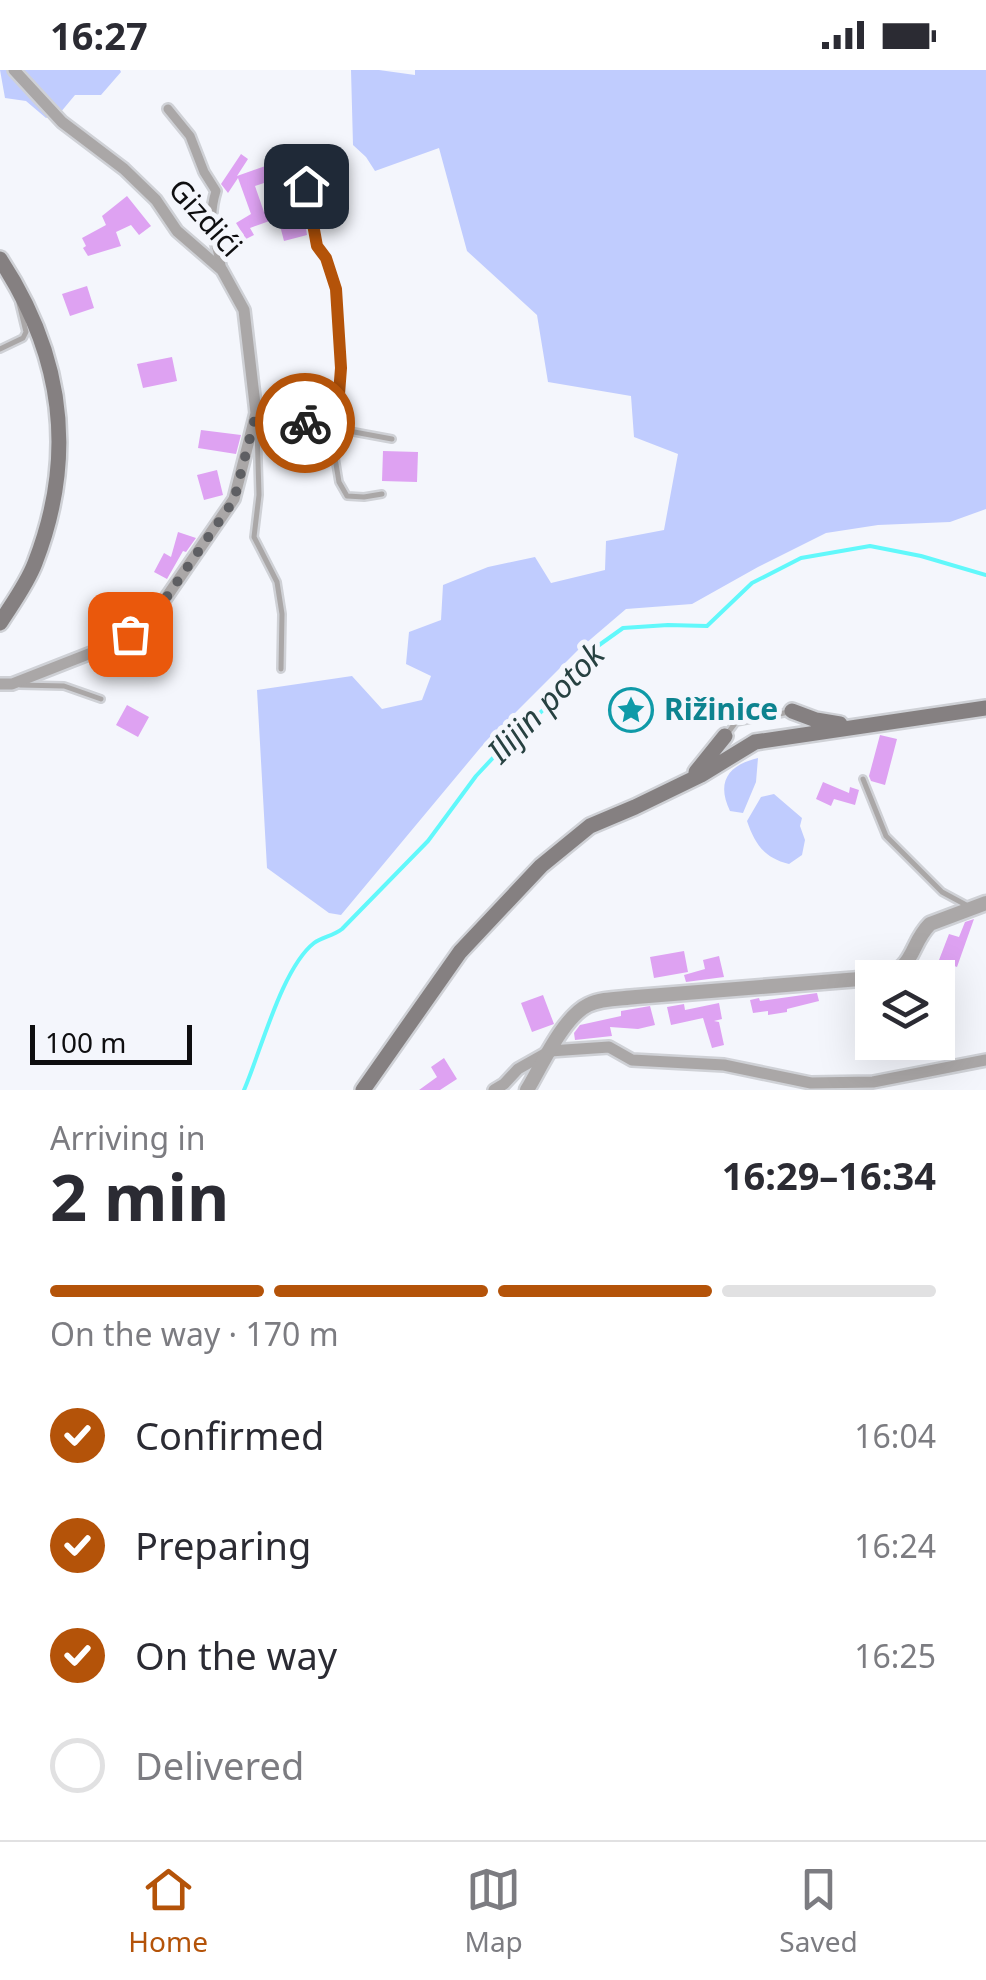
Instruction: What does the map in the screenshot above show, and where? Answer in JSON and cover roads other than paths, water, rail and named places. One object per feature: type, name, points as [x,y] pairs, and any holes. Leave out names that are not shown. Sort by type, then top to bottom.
[{"type":"main road","points":[[0,259],[40,333],[55,387],[59,433],[58,482],[47,525],[34,566],[0,623]]},
{"type":"main road","points":[[363,1090],[460,952],[542,866],[590,826],[690,780],[756,742],[986,708]]},
{"type":"main road","points":[[792,711],[854,727]]},
{"type":"main road","points":[[690,780],[725,736]]},
{"type":"street","name":"Gizdići","points":[[6,684],[109,646],[150,621],[234,500],[256,414],[244,310],[222,270],[177,231],[156,200],[124,169],[62,122],[14,70]]},
{"type":"street","points":[[168,108],[190,136],[216,191],[210,226],[222,270]]},
{"type":"street","points":[[908,960],[930,924],[978,906]]},
{"type":"street","points":[[527,1090],[574,1016],[585,1006],[602,1001],[855,980]]},
{"type":"street","points":[[494,1090],[518,1068],[550,1052],[609,1047],[632,1060],[724,1065],[811,1083],[873,1082],[986,1060]]},
{"type":"lane","points":[[306,186],[317,246],[326,258],[336,289],[341,368],[338,407],[330,428],[340,482],[347,496],[382,494]]},
{"type":"lane","points":[[0,350],[26,332],[18,308],[20,290]]},
{"type":"lane","points":[[281,669],[282,614],[277,582],[254,537],[259,494],[256,414],[392,440]]},
{"type":"lane","points":[[6,684],[64,686],[102,699]]},
{"type":"lane","points":[[725,736],[736,722],[792,711]]},
{"type":"lane","points":[[863,779],[886,836],[942,892],[978,906]]},
{"type":"waterway","name":"Ilijin potok","points":[[244,1090],[282,990],[303,955],[314,943],[342,929],[428,841],[476,776],[554,700],[581,658],[623,628],[707,626],[752,583],[801,558],[870,546],[986,575]]},
{"type":"place","name":"Rižinice","points":[[631,710]]}]
